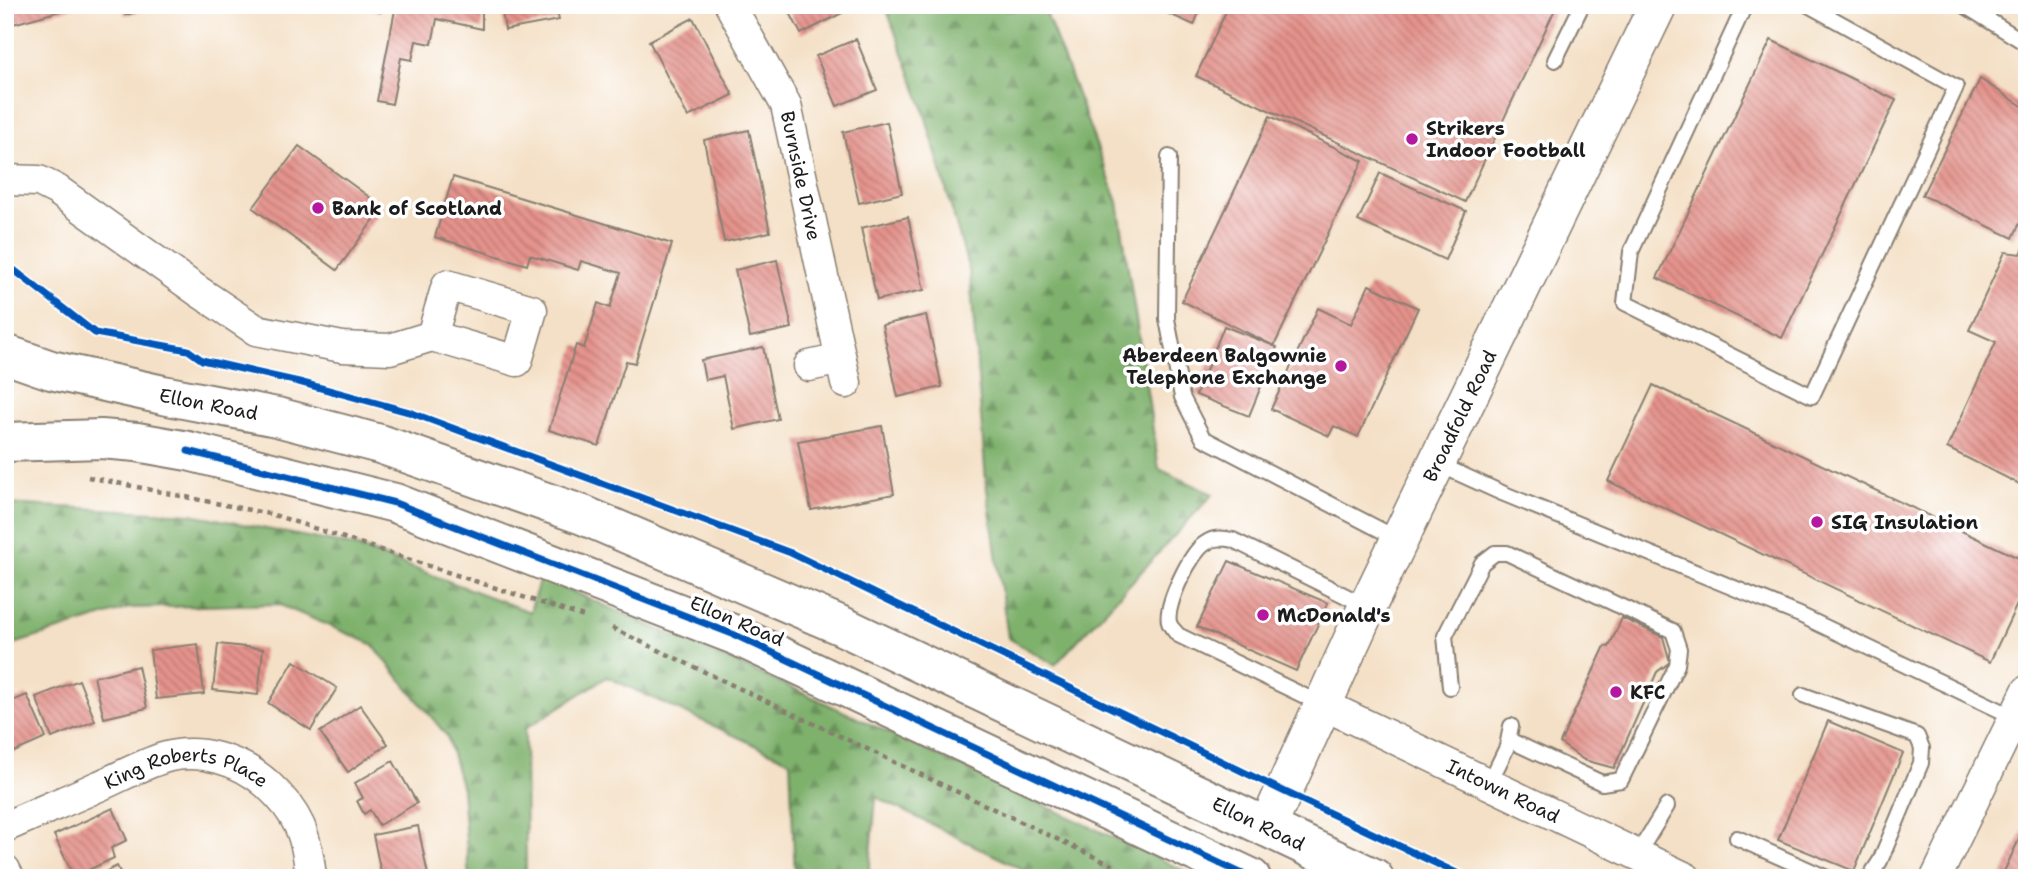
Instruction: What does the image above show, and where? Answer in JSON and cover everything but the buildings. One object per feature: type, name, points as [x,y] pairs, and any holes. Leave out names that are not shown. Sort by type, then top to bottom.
[{"type":"main road","name":"Ellon Road","points":[[5,354],[64,373],[163,396],[277,417],[380,444],[583,516],[842,626],[1374,878]]},
{"type":"main road","name":"Ellon Road","points":[[5,442],[101,439],[137,442],[188,451],[395,503],[735,635],[1251,878]]},
{"type":"street","name":"Burnside Drive","points":[[730,5],[786,105],[843,371],[809,366]]},
{"type":"street","name":"Broadfold Road","points":[[1267,828],[1367,607],[1658,5]]},
{"type":"street","points":[[5,180],[39,181],[57,190],[256,330],[342,347],[378,349],[390,349],[432,336]]},
{"type":"street","name":"Intown Road","points":[[1322,704],[1686,878]]},
{"type":"street","points":[[1936,878],[2020,704]]},
{"type":"street","name":"King Roberts Place","points":[[5,827],[164,758],[198,754],[229,760],[253,772],[278,794],[296,818],[308,846],[311,878]]},
{"type":"street","points":[[5,870],[9,878]]},
{"type":"lane","points":[[1555,60],[1582,5]]},
{"type":"lane","points":[[1745,5],[1631,252],[1625,303],[1812,396],[1956,87],[1808,5]]},
{"type":"lane","points":[[1964,5],[2027,44]]},
{"type":"lane","points":[[1169,157],[1167,319],[1182,397],[1203,438],[1400,540]]},
{"type":"lane","points":[[1437,463],[1502,493],[2020,704]]},
{"type":"lane","points":[[1322,704],[1178,635],[1169,624],[1172,598],[1197,549],[1208,541],[1219,538],[1233,540],[1367,607]]},
{"type":"lane","points":[[1450,687],[1445,636],[1482,563],[1495,553],[1507,553],[1673,631],[1679,649],[1677,665],[1621,780],[1602,783],[1510,733],[1489,784]]},
{"type":"lane","points":[[1803,695],[1917,736],[1922,748],[1921,763],[1881,861],[1869,878]]},
{"type":"lane","points":[[1637,855],[1667,806]]},
{"type":"lane","points":[[1737,838],[1827,878]]},
{"type":"path","points":[[77,475],[274,515],[587,618]]},
{"type":"path","points":[[600,623],[1139,878]]},
{"type":"green space","points":[[885,5],[1043,5],[1118,202],[1159,469],[1213,494],[1055,665],[1008,638],[986,482],[970,274],[922,104]]},
{"type":"green space","points":[[5,504],[191,514],[358,547],[530,612],[540,577],[806,694],[1200,878],[1040,878],[876,797],[869,878],[795,878],[790,761],[607,677],[525,729],[526,878],[469,878],[462,789],[447,736],[372,644],[278,604],[129,608],[5,647]]},
{"type":"cycle path","points":[[5,263],[95,333],[188,350],[202,360],[299,382],[409,412],[791,553],[1467,878]]},
{"type":"cycle path","points":[[188,451],[395,503],[735,635],[1251,878]]},
{"type":"place","name":"Strikers Indoor Football","points":[[1412,139]]},
{"type":"place","name":"Bank of Scotland","points":[[318,208]]},
{"type":"place","name":"Aberdeen Balgownie Telephone Exchange","points":[[1341,366]]},
{"type":"place","name":"SIG Insulation","points":[[1817,522]]},
{"type":"place","name":"McDonald's","points":[[1263,615]]},
{"type":"place","name":"KFC","points":[[1616,692]]}]
